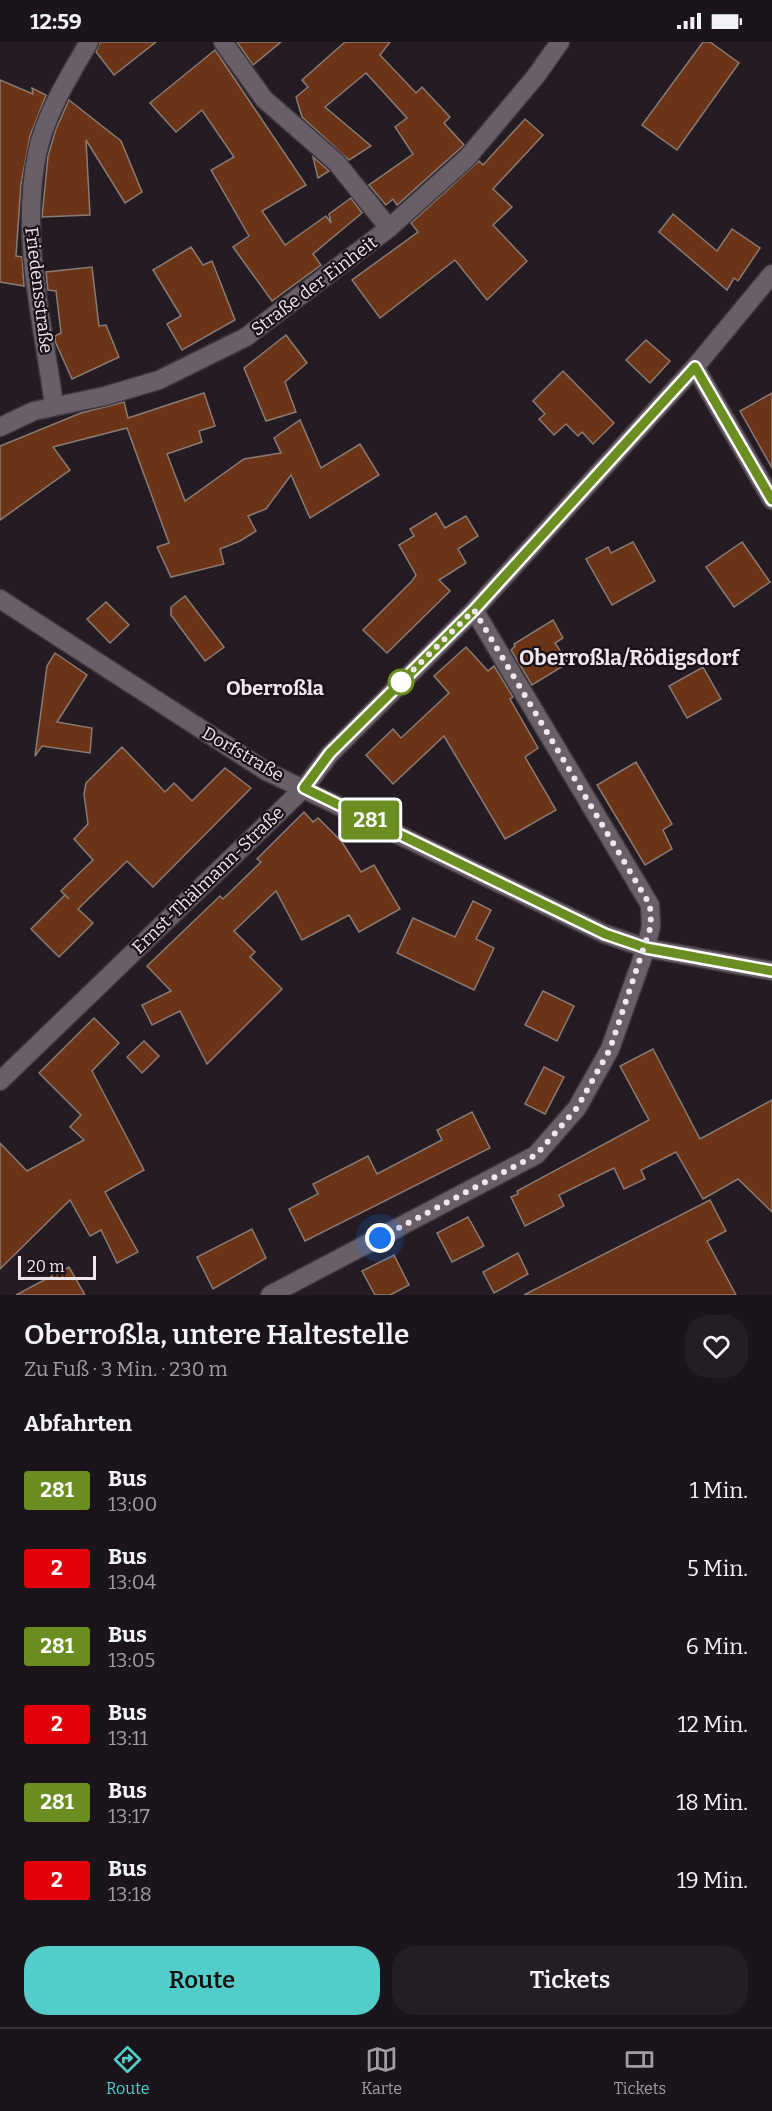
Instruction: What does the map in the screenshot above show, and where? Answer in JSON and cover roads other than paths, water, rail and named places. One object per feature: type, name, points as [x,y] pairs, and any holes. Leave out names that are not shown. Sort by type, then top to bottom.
[{"type":"street","name":"Friedensstraße","points":[[54,405],[36,289],[30,220],[37,154],[45,129],[61,92],[89,42]]},
{"type":"street","points":[[223,42],[264,99],[336,162],[389,228]]},
{"type":"street","name":"Straße der Einheit","points":[[0,427],[34,411],[54,405],[105,396],[159,380],[221,351],[255,331],[389,228],[467,158],[493,130],[560,42]]},
{"type":"street","name":"Ernst-Thälmann-Straße","points":[[0,1081],[304,788],[330,753],[474,610],[695,367],[772,274]]},
{"type":"street","points":[[695,367],[772,500]]},
{"type":"street","name":"Dorfstraße","points":[[0,598],[266,771],[605,934],[646,948],[772,971]]},
{"type":"street","points":[[270,1295],[306,1287],[536,1155],[577,1108],[610,1049],[646,948],[651,926],[650,905],[474,610]]},
{"type":"district","name":"Oberroßla/Rödigsdorf","points":[[629,658]]},
{"type":"district","name":"Oberroßla","points":[[275,688]]}]
